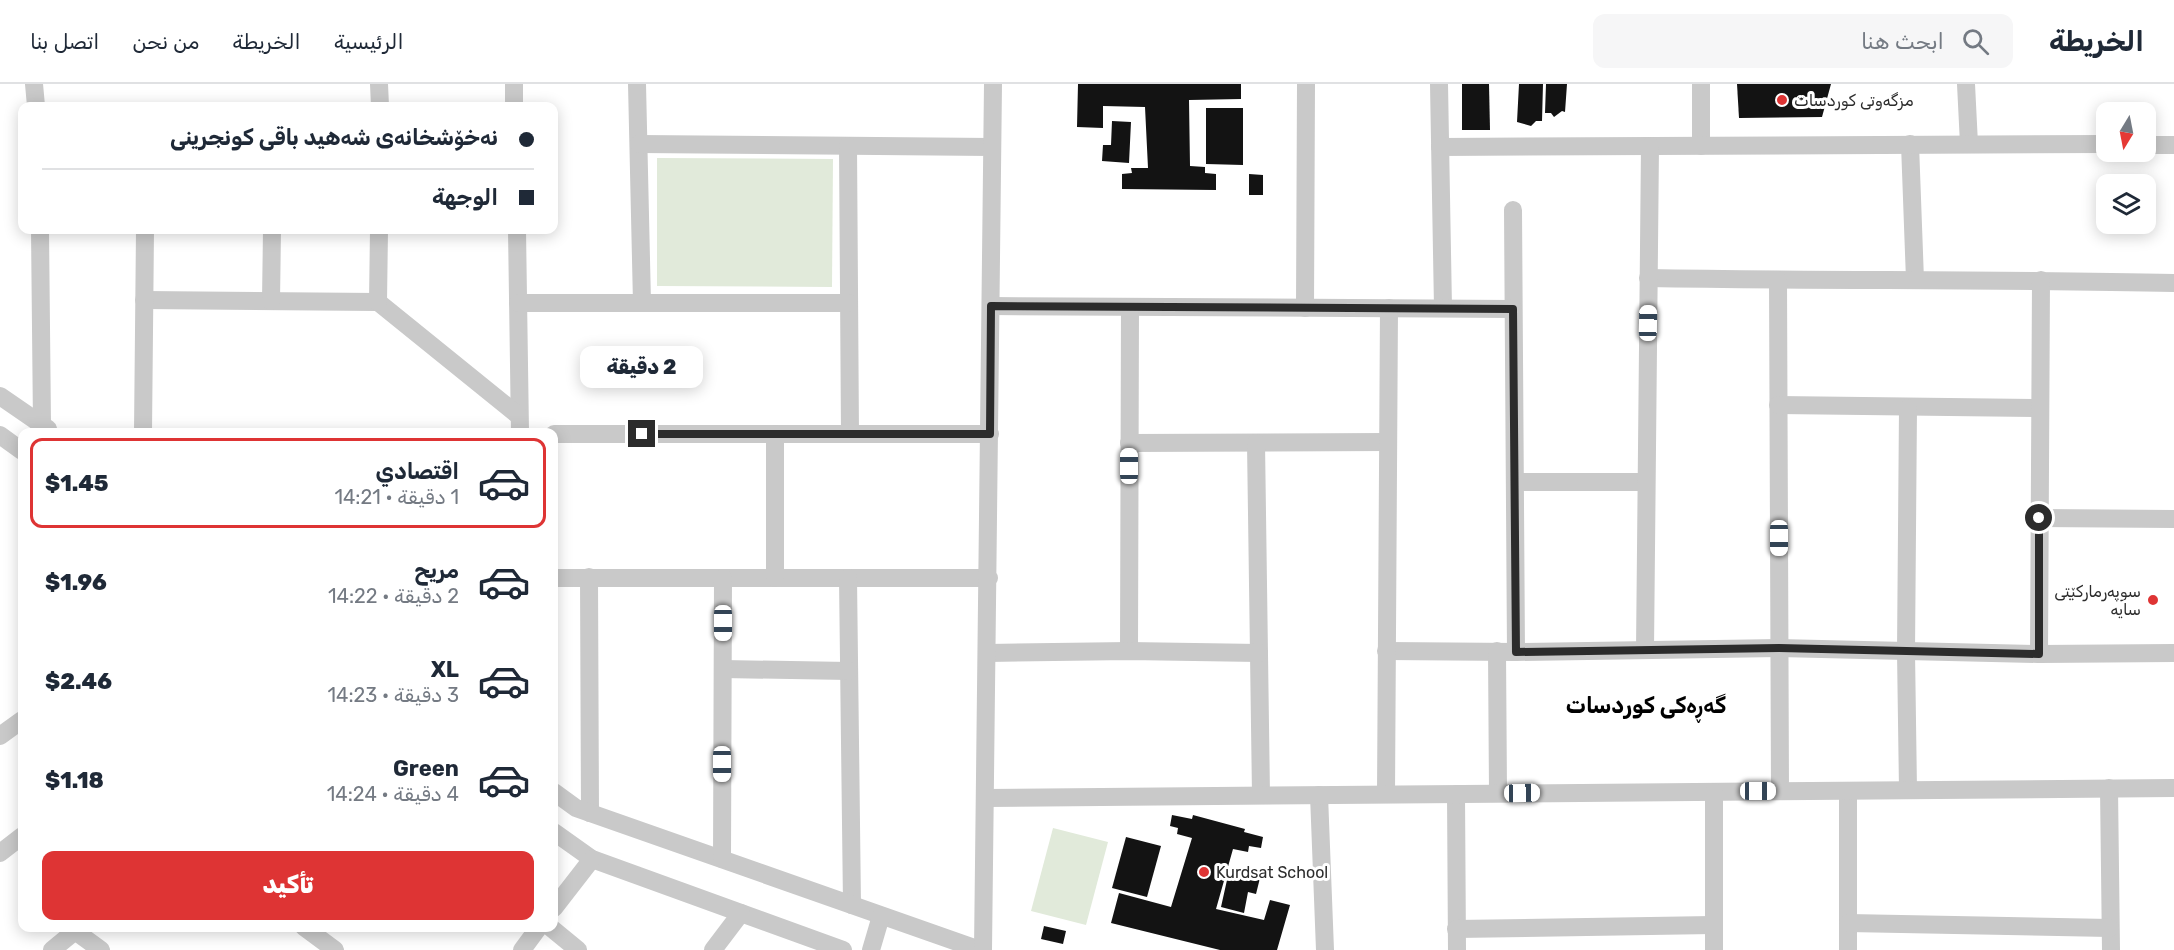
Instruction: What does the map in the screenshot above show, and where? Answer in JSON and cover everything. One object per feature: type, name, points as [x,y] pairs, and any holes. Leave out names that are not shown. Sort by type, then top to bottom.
[{"type":"street","points":[[34,84],[36,102]]},
{"type":"street","points":[[379,84],[380,102]]},
{"type":"street","points":[[514,84],[514,102]]},
{"type":"street","points":[[638,84],[642,303]]},
{"type":"street","points":[[558,795],[576,808],[982,950],[989,578],[993,84]]},
{"type":"street","points":[[1305,308],[1306,84]]},
{"type":"street","points":[[1439,84],[1443,308]]},
{"type":"street","points":[[1701,84],[1701,146]]},
{"type":"street","points":[[1966,84],[1969,144]]},
{"type":"street","points":[[639,144],[992,147]]},
{"type":"street","points":[[1910,144],[1915,280]]},
{"type":"street","points":[[1440,147],[2096,144]]},
{"type":"street","points":[[2156,145],[2174,145]]},
{"type":"street","points":[[848,146],[850,434]]},
{"type":"street","points":[[1645,650],[1650,146]]},
{"type":"street","points":[[1513,210],[1516,652]]},
{"type":"street","points":[[40,234],[45,428]]},
{"type":"street","points":[[143,428],[145,234]]},
{"type":"street","points":[[272,234],[272,301]]},
{"type":"street","points":[[378,302],[379,234]]},
{"type":"street","points":[[517,234],[519,424]]},
{"type":"street","points":[[1648,278],[2174,283]]},
{"type":"street","points":[[1778,280],[1780,791]]},
{"type":"street","points":[[2039,654],[2041,280]]},
{"type":"street","points":[[144,300],[378,302],[519,424]]},
{"type":"street","points":[[518,303],[849,303]]},
{"type":"street","points":[[991,306],[1513,309]]},
{"type":"street","points":[[1129,651],[1130,307]]},
{"type":"street","points":[[1386,794],[1389,308]]},
{"type":"street","points":[[0,396],[42,428]]},
{"type":"street","points":[[1778,405],[2040,408]]},
{"type":"street","points":[[1908,408],[1906,652],[1908,790]]},
{"type":"street","points":[[558,434],[990,434]]},
{"type":"street","points":[[775,434],[775,578]]},
{"type":"street","points":[[0,435],[18,447]]},
{"type":"street","points":[[1129,443],[1388,442]]},
{"type":"street","points":[[1256,443],[1261,795]]},
{"type":"street","points":[[1515,482],[1646,482]]},
{"type":"street","points":[[2039,518],[2174,519]]},
{"type":"street","points":[[558,578],[989,578]]},
{"type":"street","points":[[589,578],[590,813]]},
{"type":"street","points":[[722,859],[723,578]]},
{"type":"street","points":[[848,578],[852,905]]},
{"type":"street","points":[[1386,651],[1516,652],[1779,648],[2039,654],[2174,653]]},
{"type":"street","points":[[988,653],[1129,651],[1259,653]]},
{"type":"street","points":[[1497,651],[1498,793]]},
{"type":"street","points":[[723,669],[849,671]]},
{"type":"street","points":[[0,736],[18,723]]},
{"type":"street","points":[[2109,788],[2111,950]]},
{"type":"street","points":[[986,798],[2174,788]]},
{"type":"street","points":[[1848,790],[1848,950]]},
{"type":"street","points":[[1714,792],[1714,950]]},
{"type":"street","points":[[1456,794],[1456,950]]},
{"type":"street","points":[[1319,795],[1325,950]]},
{"type":"street","points":[[558,835],[591,859],[843,950]]},
{"type":"street","points":[[0,853],[18,839]]},
{"type":"street","points":[[558,904],[591,859]]},
{"type":"street","points":[[713,950],[741,913]]},
{"type":"street","points":[[871,950],[881,916]]},
{"type":"street","points":[[1848,923],[2110,928]]},
{"type":"street","points":[[1456,929],[1713,925]]},
{"type":"street","points":[[52,950],[73,932]]},
{"type":"street","points":[[80,932],[101,950]]},
{"type":"street","points":[[311,932],[335,950]]},
{"type":"street","points":[[522,950],[535,932]]},
{"type":"street","points":[[556,932],[578,950]]},
{"type":"green space","points":[[657,158],[833,159],[832,287],[657,286]]},
{"type":"green space","points":[[1053,828],[1108,842],[1086,925],[1031,911]]},
{"type":"building","points":[[1078,84],[1241,84],[1241,99],[1189,100],[1190,166],[1205,167],[1205,173],[1216,174],[1216,190],[1122,189],[1122,174],[1132,173],[1131,168],[1148,168],[1145,107],[1103,106],[1103,128],[1077,127]]},
{"type":"building","points":[[1462,84],[1489,84],[1490,130],[1462,130]]},
{"type":"building","points":[[1519,84],[1543,84],[1542,121],[1536,121],[1531,126],[1517,122]]},
{"type":"building","points":[[1546,84],[1567,84],[1565,112],[1562,111],[1554,117],[1551,113],[1545,113]]},
{"type":"building","name":"مزگەوتی كوردسات","points":[[1737,84],[1831,84],[1822,117],[1739,118]]},
{"type":"building","points":[[1206,108],[1243,108],[1243,165],[1206,164]]},
{"type":"building","points":[[1112,121],[1131,122],[1129,163],[1102,161],[1103,145],[1111,145]]},
{"type":"building","points":[[1249,174],[1263,175],[1263,195],[1249,195]]},
{"type":"building","name":"Kurdsat School","points":[[1172,815],[1192,819],[1193,815],[1245,829],[1244,832],[1263,837],[1261,848],[1249,846],[1248,852],[1233,849],[1216,909],[1264,920],[1270,900],[1290,905],[1277,950],[1220,950],[1111,923],[1119,893],[1171,907],[1192,838],[1177,834],[1178,828],[1170,826]]},
{"type":"building","points":[[1126,837],[1161,846],[1147,897],[1112,888]]},
{"type":"building","points":[[1229,871],[1260,878],[1256,894],[1248,892],[1244,913],[1221,907]]},
{"type":"building","points":[[1044,926],[1066,931],[1063,944],[1041,939]]},
{"type":"place","name":"مزگەوتی كوردسات","points":[[1782,100]]},
{"type":"place","name":"سوپەرمارکێتی سایە","points":[[2153,600]]},
{"type":"place","name":"Kurdsat School","points":[[1204,872]]},
{"type":"district","name":"گەڕەکی کوردسات","points":[[1646,705]]},
{"type":"route","points":[[642,434],[990,434],[991,306],[1513,309],[1516,652],[1779,648],[2039,654],[2039,518]]}]
